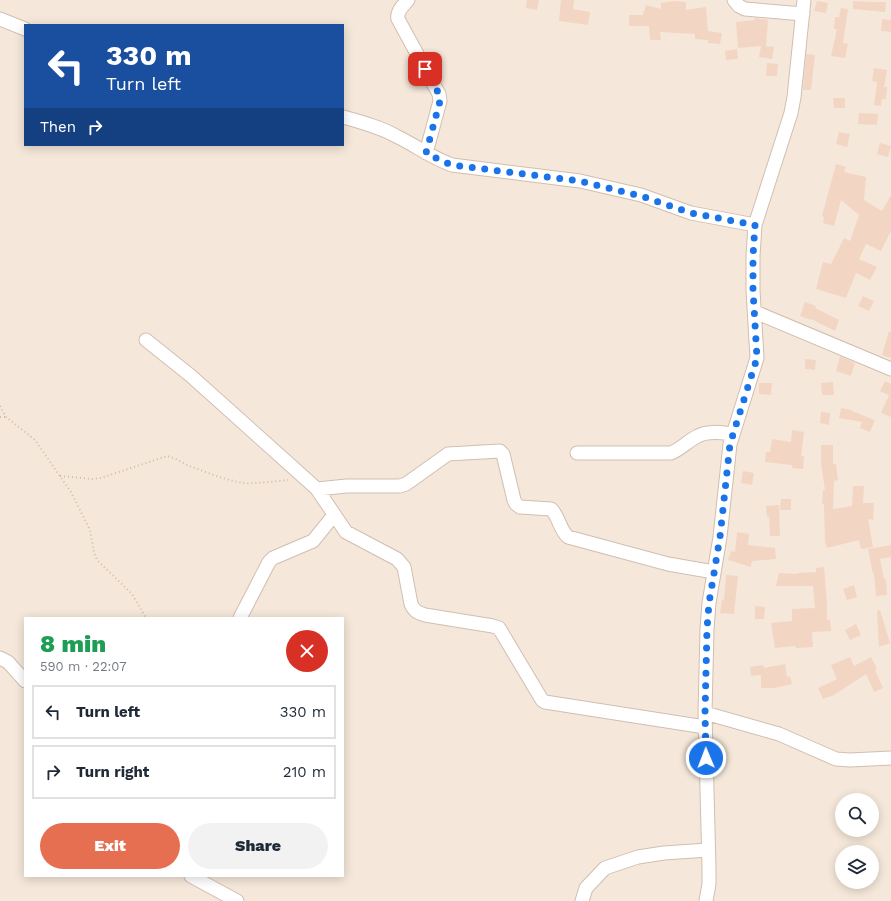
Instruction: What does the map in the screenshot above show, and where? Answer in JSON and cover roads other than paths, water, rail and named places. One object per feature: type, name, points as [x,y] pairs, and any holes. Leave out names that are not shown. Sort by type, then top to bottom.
[{"type":"street","points":[[408,0],[398,12],[398,19],[439,94],[440,101],[426,153]]},
{"type":"street","points":[[734,0],[739,6],[745,9],[803,14]]},
{"type":"street","points":[[706,901],[709,884],[705,727],[707,629],[730,450],[733,434],[757,358],[753,256],[755,225],[791,113],[804,0]]},
{"type":"street","points":[[0,19],[24,29]]},
{"type":"street","points":[[344,117],[382,129],[426,153],[452,165],[580,181],[641,196],[691,213],[755,225]]},
{"type":"street","points":[[755,312],[891,369]]},
{"type":"street","points":[[146,340],[191,376],[317,489],[346,532],[402,563],[413,610],[425,615],[499,628],[540,697],[545,702],[705,727]]},
{"type":"street","points":[[577,453],[671,453],[699,435],[707,433],[733,434]]},
{"type":"street","points":[[317,489],[347,486],[400,486],[406,484],[448,454],[500,451],[503,454],[516,504],[520,507],[550,509],[554,512],[563,532],[568,537],[668,564],[714,572]]},
{"type":"street","points":[[241,617],[269,562],[273,558],[314,541],[334,515]]},
{"type":"street","points":[[0,658],[8,662],[24,680]]},
{"type":"street","points":[[705,713],[779,734],[836,759],[850,760],[891,758]]},
{"type":"street","points":[[582,901],[586,888],[605,868],[638,857],[664,853],[708,850]]},
{"type":"street","points":[[193,877],[237,901]]}]
